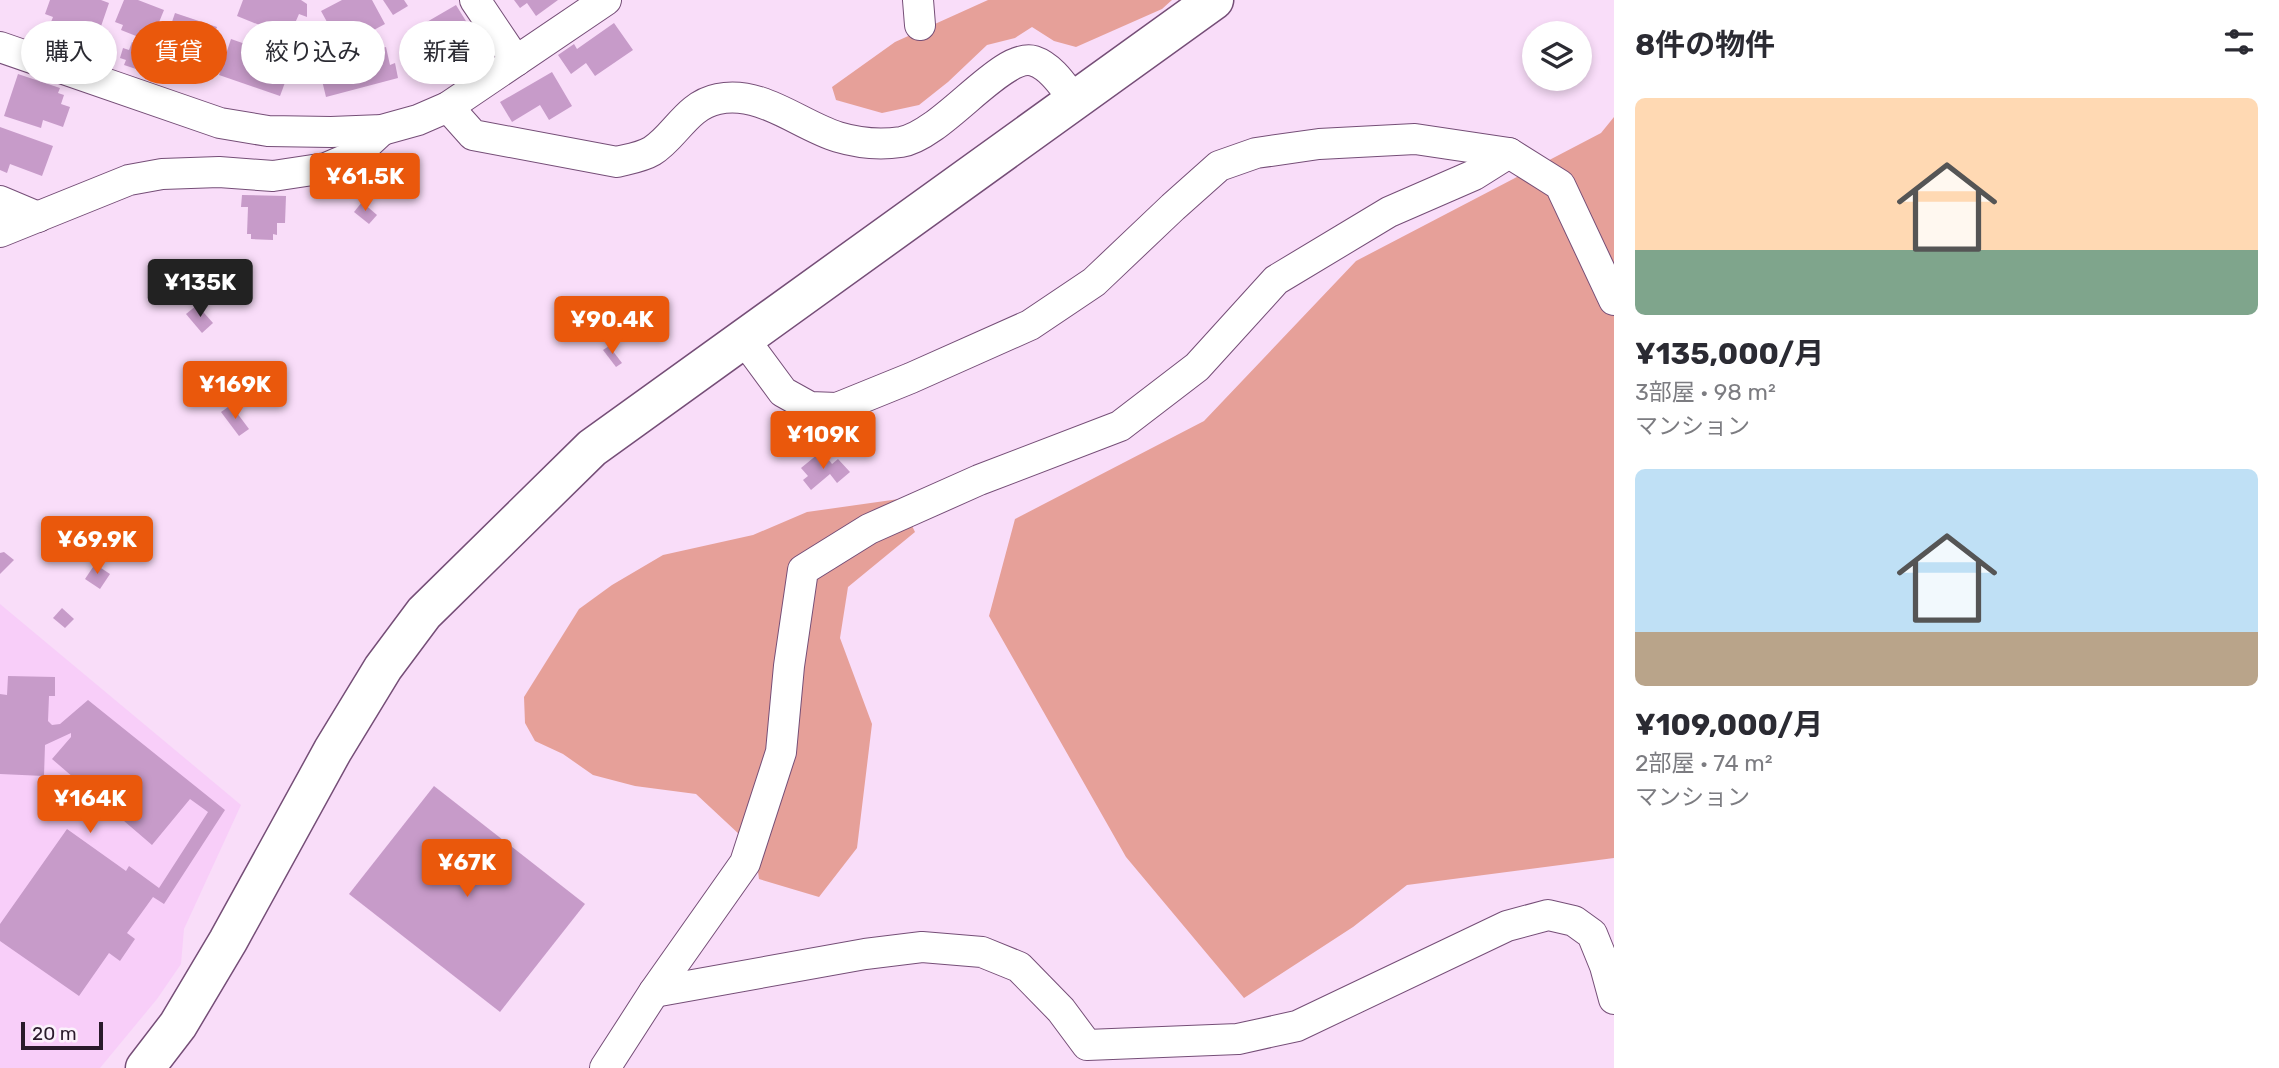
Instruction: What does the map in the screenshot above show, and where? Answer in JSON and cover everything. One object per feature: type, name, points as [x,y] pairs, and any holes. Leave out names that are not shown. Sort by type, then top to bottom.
[{"type":"street","points":[[475,0],[516,61]]},
{"type":"street","points":[[0,47],[220,123],[268,131],[382,130],[418,120],[448,107],[606,0]]},
{"type":"street","points":[[145,1068],[178,1025],[222,951],[332,750],[383,668],[424,613],[592,448],[1214,0]]},
{"type":"street","points":[[448,107],[474,135],[617,162],[654,150],[700,106],[718,99],[740,98],[767,104],[839,137],[872,144],[904,142],[936,127],[1011,64],[1032,60],[1050,70],[1075,101]]},
{"type":"street","points":[[0,232],[129,180],[162,174],[219,172],[273,176],[326,168],[354,156],[382,130]]},
{"type":"street","points":[[744,339],[783,392],[810,407],[837,408],[1030,325],[1094,282],[1219,166],[1256,153],[1319,144],[1415,139],[1509,153],[1560,185],[1614,299]]},
{"type":"street","points":[[606,1068],[654,992],[745,863],[781,752],[789,666],[803,570],[869,529],[979,480],[1120,426],[1197,367],[1276,280],[1389,212],[1474,175],[1509,153]]},
{"type":"street","points":[[0,201],[38,217]]},
{"type":"street","points":[[654,992],[865,954],[922,947],[982,952],[1019,967],[1061,1010],[1087,1045],[1238,1039],[1297,1026],[1507,926],[1548,915],[1574,921],[1592,934],[1614,999]]},
{"type":"shaded area","points":[[988,0],[1172,0],[1162,9],[1076,47],[1054,41],[1032,27],[1015,38],[987,45],[919,105],[882,113],[836,100],[832,87],[895,42]]},
{"type":"shaded area","points":[[1614,117],[1614,858],[1407,885],[1353,927],[1244,998],[1126,857],[989,616],[1015,519],[1204,421],[1356,261],[1601,133]]},
{"type":"shaded area","points":[[899,499],[915,532],[848,587],[840,638],[872,724],[857,848],[819,897],[759,879],[755,849],[696,794],[635,786],[593,775],[563,754],[535,741],[525,723],[524,697],[579,609],[612,585],[663,555],[753,535],[807,512]]},
{"type":"shaded area","points":[[0,604],[241,805],[184,929],[181,964],[157,999],[100,1068],[0,1068]]},
{"type":"building","points":[[50,0],[101,0],[109,3],[103,21],[51,21],[53,17],[45,14]]},
{"type":"building","points":[[124,0],[138,0],[164,10],[160,21],[131,21],[131,34],[121,30],[123,25],[115,21]]},
{"type":"building","points":[[243,0],[301,0],[307,4],[307,17],[299,14],[296,21],[249,21],[237,16]]},
{"type":"building","points":[[342,0],[372,0],[383,21],[326,21],[321,11]]},
{"type":"building","points":[[383,0],[404,0],[408,6],[393,15]]},
{"type":"building","points":[[514,0],[558,0],[536,16],[527,3],[520,8]]},
{"type":"building","points":[[456,5],[466,21],[428,21]]},
{"type":"building","points":[[175,13],[199,21],[172,21]]},
{"type":"building","points":[[614,23],[633,50],[595,76],[586,63],[571,74],[558,55],[574,44],[577,49]]},
{"type":"building","points":[[231,39],[241,43],[241,83],[227,78],[227,51]]},
{"type":"building","points":[[131,45],[131,67],[124,65],[126,60],[120,58],[123,48],[129,50]]},
{"type":"building","points":[[385,47],[390,65],[395,63],[398,78],[385,81]]},
{"type":"building","points":[[552,72],[572,106],[549,120],[540,105],[512,122],[500,102]]},
{"type":"building","points":[[18,74],[21,75],[21,84],[48,84],[60,88],[58,93],[64,95],[61,104],[70,107],[63,127],[43,120],[41,128],[4,116]]},
{"type":"building","points":[[245,84],[284,84],[280,96]]},
{"type":"building","points":[[323,84],[375,84],[326,97]]},
{"type":"building","points":[[0,127],[53,146],[42,176],[10,164],[7,173],[0,170]]},
{"type":"building","points":[[242,195],[286,196],[285,223],[277,223],[277,235],[273,234],[273,240],[251,239],[251,234],[247,234],[248,207],[241,207]]},
{"type":"building","points":[[362,202],[377,215],[369,224],[354,212]]},
{"type":"building","points":[[197,305],[213,323],[202,333],[186,314]]},
{"type":"building","points":[[609,346],[622,363],[616,367],[603,350]]},
{"type":"building","points":[[231,405],[249,429],[239,436],[221,412]]},
{"type":"building","points":[[818,454],[823,459],[826,456],[832,464],[838,459],[850,472],[837,483],[830,474],[811,490],[803,480],[808,476],[801,468]]},
{"type":"building","points":[[4,552],[14,560],[0,574],[0,553]]},
{"type":"building","points":[[95,564],[110,574],[100,589],[85,579]]},
{"type":"building","points":[[62,608],[74,619],[65,628],[53,618]]},
{"type":"building","points":[[8,676],[55,677],[55,696],[49,696],[48,721],[52,725],[60,724],[88,700],[225,810],[164,904],[153,897],[127,933],[135,939],[120,961],[109,953],[79,996],[0,941],[0,924],[67,829],[126,871],[129,866],[159,888],[208,812],[190,799],[152,845],[52,759],[71,737],[71,733],[45,745],[44,776],[0,774],[0,694],[7,695]]},
{"type":"building","points":[[434,786],[585,904],[500,1012],[349,894]]}]
